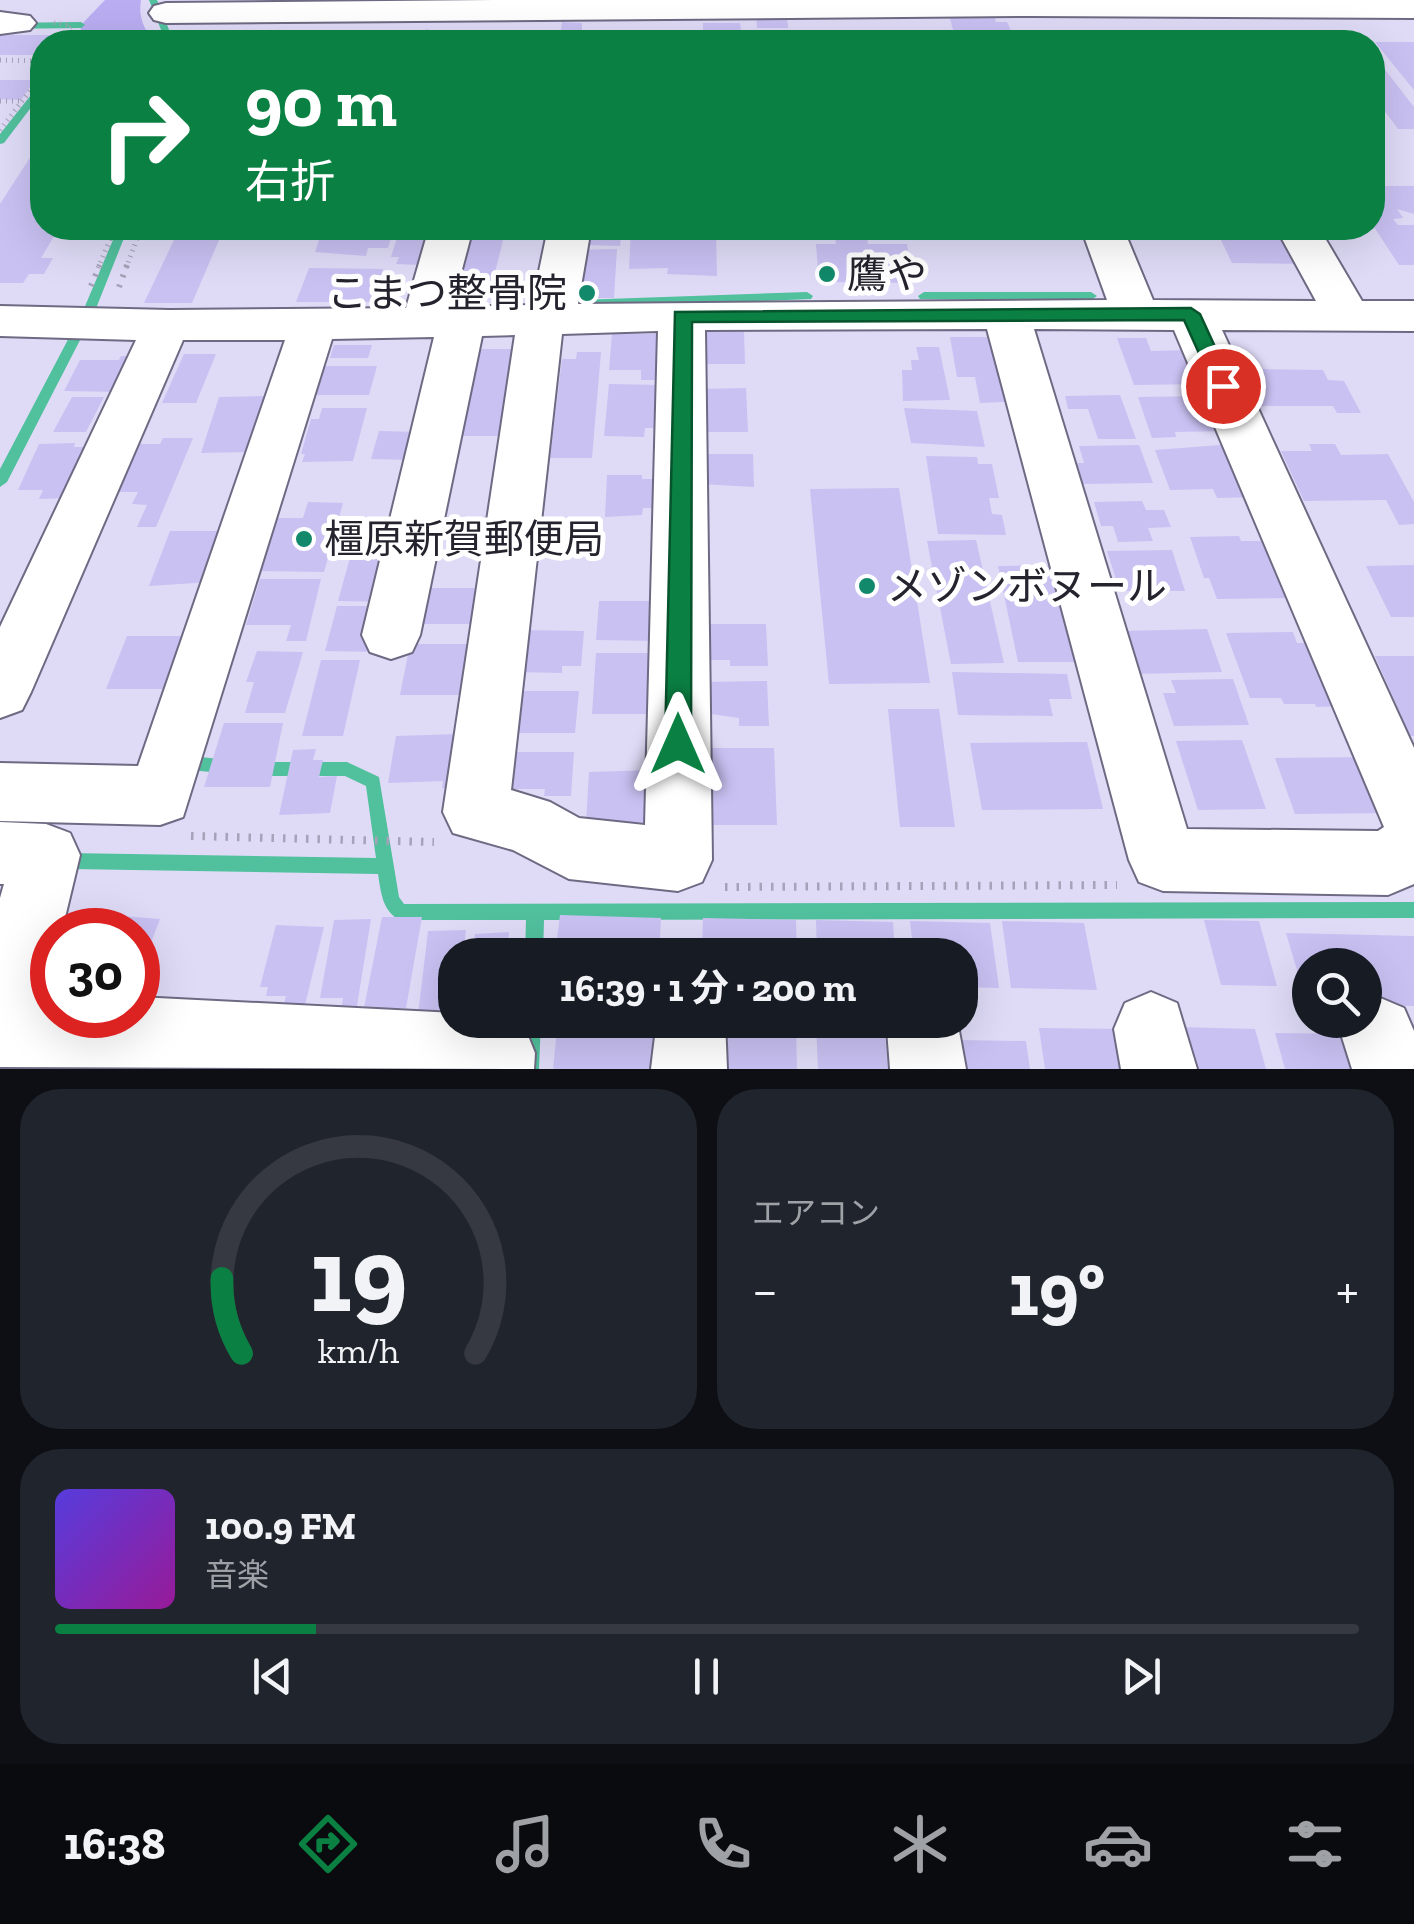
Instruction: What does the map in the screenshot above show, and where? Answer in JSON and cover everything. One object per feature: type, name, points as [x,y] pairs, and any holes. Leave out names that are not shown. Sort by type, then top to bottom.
[{"type":"street","points":[[189,9],[251,6],[395,18],[602,18],[844,4],[1414,8]]},
{"type":"street","points":[[1027,4],[1031,30]]},
{"type":"street","points":[[1176,6],[1189,30]]},
{"type":"street","points":[[391,635],[443,323],[450,240]]},
{"type":"street","points":[[566,240],[546,321],[476,812],[527,824],[569,848],[678,860],[682,316]]},
{"type":"street","points":[[1107,240],[1135,314]]},
{"type":"street","points":[[1305,240],[1348,316]]},
{"type":"street","points":[[1191,314],[1414,820]]},
{"type":"street","points":[[1008,315],[1163,860],[1388,863],[1414,845]]},
{"type":"street","points":[[0,321],[313,326],[682,316],[1414,316]]},
{"type":"street","points":[[0,692],[166,325]]},
{"type":"street","points":[[0,792],[160,796],[313,326]]},
{"type":"street","points":[[0,853],[46,854],[0,1029],[497,1053],[496,1069]]},
{"type":"path","points":[[0,60],[30,61]]},
{"type":"path","points":[[0,130],[30,91]]},
{"type":"path","points":[[0,101],[22,102]]},
{"type":"path","points":[[90,325],[113,240]]},
{"type":"path","points":[[90,325],[135,240]]},
{"type":"path","points":[[179,836],[438,842]]},
{"type":"path","points":[[714,887],[1122,885],[1135,890]]},
{"type":"shaded area","points":[[105,0],[141,0],[140,12],[146,30],[81,30]]},
{"type":"building","points":[[756,15],[787,15],[788,28],[757,28]]},
{"type":"building","points":[[949,15],[994,15],[996,22],[1007,22],[1011,30],[953,30]]},
{"type":"building","points":[[562,22],[582,23],[582,30],[561,30]]},
{"type":"building","points":[[703,23],[740,23],[741,30],[703,30]]},
{"type":"building","points":[[0,35],[30,35],[30,55],[0,55]]},
{"type":"building","points":[[1385,42],[1414,42],[1414,90],[1385,54]]},
{"type":"building","points":[[1385,70],[1414,107],[1414,129],[1398,129],[1385,112]]},
{"type":"building","points":[[0,80],[30,80],[21,100],[0,99]]},
{"type":"building","points":[[30,158],[30,240],[52,240],[41,258],[53,258],[44,274],[29,274],[23,283],[0,283],[0,204]]},
{"type":"building","points":[[1385,186],[1414,186],[1414,214],[1397,209],[1403,218],[1393,219],[1398,225],[1414,225],[1414,265],[1399,265],[1383,240]]},
{"type":"building","points":[[174,240],[219,240],[192,303],[144,303]]},
{"type":"building","points":[[319,240],[390,240],[388,248],[368,248],[366,256],[315,252]]},
{"type":"building","points":[[396,240],[433,240],[428,259],[421,265],[396,264],[399,257],[391,257]]},
{"type":"building","points":[[464,240],[503,240],[492,285],[457,288]]},
{"type":"building","points":[[586,240],[621,240],[620,246],[585,245]]},
{"type":"building","points":[[630,240],[716,240],[717,276],[667,274],[668,268],[629,269]]},
{"type":"building","points":[[836,240],[907,244],[913,283],[819,282],[816,244],[836,244]]},
{"type":"building","points":[[1221,240],[1298,240],[1310,264],[1232,263]]},
{"type":"building","points":[[617,249],[614,298],[575,293],[579,250]]},
{"type":"building","points":[[309,268],[383,269],[374,302],[296,302]]},
{"type":"building","points":[[699,332],[744,332],[745,364],[699,364]]},
{"type":"building","points":[[612,334],[662,334],[661,380],[641,380],[641,370],[609,370]]},
{"type":"building","points":[[950,337],[1007,337],[1022,401],[980,403],[975,377],[957,377]]},
{"type":"building","points":[[1117,338],[1146,338],[1151,351],[1193,350],[1207,384],[1134,385]]},
{"type":"building","points":[[334,345],[372,345],[368,358],[330,358]]},
{"type":"building","points":[[916,347],[939,347],[950,400],[903,401],[902,370],[912,370],[911,360],[919,360]]},
{"type":"building","points":[[472,349],[518,349],[505,436],[455,436]]},
{"type":"building","points":[[577,352],[601,352],[592,458],[550,458],[562,359],[576,359]]},
{"type":"building","points":[[184,354],[216,354],[196,403],[162,403]]},
{"type":"building","points":[[121,356],[136,356],[119,392],[64,391],[80,360],[119,360]]},
{"type":"building","points":[[1235,361],[1247,361],[1250,369],[1323,370],[1328,380],[1344,381],[1361,413],[1337,413],[1333,406],[1254,406]]},
{"type":"building","points":[[323,366],[377,366],[369,395],[314,395]]},
{"type":"building","points":[[609,384],[657,385],[656,397],[662,397],[665,428],[645,428],[644,437],[604,436]]},
{"type":"building","points":[[746,388],[748,432],[700,432],[700,389]]},
{"type":"building","points":[[1120,395],[1136,439],[1098,439],[1088,409],[1068,409],[1065,396]]},
{"type":"building","points":[[273,396],[249,452],[201,453],[219,397]]},
{"type":"building","points":[[1210,396],[1225,431],[1175,432],[1176,437],[1152,438],[1138,397]]},
{"type":"building","points":[[72,397],[104,397],[86,432],[53,432]]},
{"type":"building","points":[[322,408],[367,408],[353,461],[302,462],[311,419],[319,419]]},
{"type":"building","points":[[904,408],[977,411],[985,447],[911,443]]},
{"type":"building","points":[[379,431],[421,432],[413,460],[371,459]]},
{"type":"building","points":[[163,438],[193,438],[156,527],[137,527],[147,505],[132,504],[138,492],[115,492],[136,444],[160,444]]},
{"type":"building","points":[[75,443],[74,447],[90,447],[69,498],[39,499],[43,490],[18,490],[39,444]]},
{"type":"building","points":[[1233,444],[1255,497],[1217,498],[1213,489],[1170,490],[1155,450]]},
{"type":"building","points":[[1309,444],[1335,444],[1341,455],[1388,454],[1414,502],[1414,524],[1399,525],[1386,500],[1304,501],[1281,451],[1312,451]]},
{"type":"building","points":[[1139,445],[1153,483],[1083,484],[1077,463],[1084,463],[1079,446]]},
{"type":"building","points":[[701,454],[753,454],[754,487],[701,484]]},
{"type":"building","points":[[926,456],[977,457],[978,464],[992,464],[999,498],[989,498],[992,514],[1002,515],[1006,535],[938,534]]},
{"type":"building","points":[[607,475],[659,479],[658,508],[643,508],[642,515],[605,517]]},
{"type":"building","name":"メゾンボヌール","points":[[899,488],[930,683],[829,684],[810,489]]},
{"type":"building","points":[[1142,501],[1146,510],[1164,510],[1171,527],[1148,528],[1153,541],[1118,542],[1113,526],[1101,526],[1094,502]]},
{"type":"building","points":[[308,502],[343,503],[324,572],[260,571],[278,518],[303,518]]},
{"type":"building","points":[[170,531],[228,531],[211,582],[149,586]]},
{"type":"building","points":[[1239,536],[1241,541],[1263,541],[1267,551],[1275,551],[1295,598],[1217,599],[1209,578],[1204,578],[1190,537]]},
{"type":"building","points":[[976,540],[1004,663],[951,664],[927,541]]},
{"type":"building","points":[[1172,550],[1185,591],[1120,591],[1107,551]]},
{"type":"building","points":[[351,554],[404,554],[394,602],[338,601]]},
{"type":"building","points":[[1058,565],[1083,662],[1018,662],[998,566]]},
{"type":"building","points":[[1414,565],[1414,617],[1391,617],[1366,566]]},
{"type":"building","points":[[260,579],[321,579],[306,641],[286,641],[291,625],[246,625]]},
{"type":"building","points":[[423,588],[484,588],[477,624],[415,624]]},
{"type":"building","points":[[599,601],[658,601],[656,641],[596,640]]},
{"type":"building","points":[[337,606],[391,606],[381,652],[325,651]]},
{"type":"building","points":[[710,624],[766,624],[768,666],[730,666],[730,660],[710,660]]},
{"type":"building","points":[[1207,629],[1222,672],[1134,674],[1120,631]]},
{"type":"building","points":[[521,630],[584,631],[581,666],[562,666],[562,673],[514,672]]},
{"type":"building","points":[[1293,632],[1297,643],[1318,643],[1345,706],[1316,707],[1284,704],[1281,698],[1250,698],[1226,633]]},
{"type":"building","points":[[127,636],[186,636],[174,689],[106,689]]},
{"type":"building","points":[[410,644],[474,644],[466,695],[400,695]]},
{"type":"building","points":[[257,651],[303,652],[285,713],[245,713],[254,682],[246,682]]},
{"type":"building","points":[[596,653],[660,653],[658,714],[592,714]]},
{"type":"building","points":[[1375,656],[1414,656],[1414,736],[1410,736]]},
{"type":"building","points":[[321,660],[360,660],[343,736],[302,736]]},
{"type":"building","points":[[952,672],[1067,674],[1072,699],[1049,699],[1053,716],[958,715]]},
{"type":"building","points":[[1233,679],[1249,725],[1174,726],[1163,693],[1176,693],[1171,680]]},
{"type":"building","points":[[767,681],[769,726],[739,726],[739,718],[704,713],[704,682]]},
{"type":"building","points":[[519,691],[579,691],[575,733],[514,733]]},
{"type":"building","points":[[888,709],[939,709],[955,827],[900,827]]},
{"type":"building","points":[[224,723],[283,723],[270,787],[204,787]]},
{"type":"building","points":[[459,734],[453,787],[442,788],[443,781],[388,783],[396,736]]},
{"type":"building","points":[[1242,740],[1266,809],[1198,810],[1176,741]]},
{"type":"building","points":[[1087,742],[1103,809],[982,810],[970,743]]},
{"type":"building","points":[[704,748],[774,748],[777,825],[704,825]]},
{"type":"building","points":[[316,749],[313,760],[323,760],[319,777],[337,776],[330,813],[279,815],[293,750]]},
{"type":"building","points":[[508,752],[574,752],[571,796],[544,796],[545,789],[504,789]]},
{"type":"building","points":[[1370,757],[1393,813],[1295,814],[1275,758]]},
{"type":"building","points":[[657,770],[656,822],[586,823],[589,772]]},
{"type":"building","points":[[560,915],[661,918],[660,938],[557,938]]},
{"type":"building","points":[[382,917],[422,917],[406,1008],[364,1008]]},
{"type":"building","points":[[703,918],[796,920],[797,938],[702,938]]},
{"type":"building","points":[[371,919],[356,1012],[341,1012],[343,998],[320,998],[334,920]]},
{"type":"building","points":[[816,920],[893,922],[894,938],[817,938]]},
{"type":"building","points":[[1204,920],[1259,921],[1277,986],[1221,985]]},
{"type":"building","points":[[910,921],[990,923],[999,988],[978,987],[978,938],[912,938]]},
{"type":"building","points":[[1002,921],[1084,923],[1097,990],[1011,988]]},
{"type":"building","points":[[276,925],[324,927],[302,1017],[281,1016],[286,996],[266,996],[268,987],[260,987]]},
{"type":"building","points":[[466,930],[465,938],[438,938],[438,1014],[418,1015],[428,931]]},
{"type":"building","points":[[509,932],[509,938],[475,938],[475,934]]},
{"type":"building","points":[[1286,933],[1414,936],[1414,1006],[1382,1005],[1382,948],[1292,948],[1292,953]]},
{"type":"building","points":[[1177,1027],[1255,1029],[1266,1069],[1186,1069]]},
{"type":"building","points":[[1039,1028],[1122,1029],[1124,1069],[1045,1069]]},
{"type":"building","points":[[1275,1033],[1292,1033],[1292,1038],[1355,1038],[1365,1069],[1285,1069]]},
{"type":"building","points":[[556,1038],[655,1038],[654,1069],[553,1069]]},
{"type":"building","points":[[721,1038],[796,1038],[797,1069],[720,1069]]},
{"type":"building","points":[[817,1038],[885,1038],[888,1069],[818,1069]]},
{"type":"building","points":[[956,1040],[1026,1041],[1030,1069],[959,1069]]},
{"type":"waterway","points":[[153,0],[165,30]]},
{"type":"waterway","points":[[0,26],[81,25]]},
{"type":"waterway","points":[[0,141],[30,102]]},
{"type":"waterway","points":[[0,482],[89,311],[118,240]]},
{"type":"waterway","points":[[578,304],[807,296]]},
{"type":"waterway","points":[[924,296],[1091,296]]},
{"type":"waterway","points":[[181,762],[230,767]]},
{"type":"waterway","points":[[256,769],[347,769],[373,782],[386,866]]},
{"type":"waterway","points":[[62,866],[67,861],[386,866]]},
{"type":"waterway","points":[[386,866],[391,900],[400,912],[1414,910]]},
{"type":"waterway","points":[[534,938],[535,912]]},
{"type":"waterway","points":[[530,1069],[531,1038]]},
{"type":"place","name":"鷹や","points":[[827,274]]},
{"type":"place","name":"こまつ整骨院","points":[[587,293]]},
{"type":"place","name":"橿原新賀郵便局","points":[[304,539]]},
{"type":"place","name":"メゾンボヌール","points":[[867,586]]},
{"type":"route","points":[[678,744],[682,316],[1191,314],[1223,386]]}]
